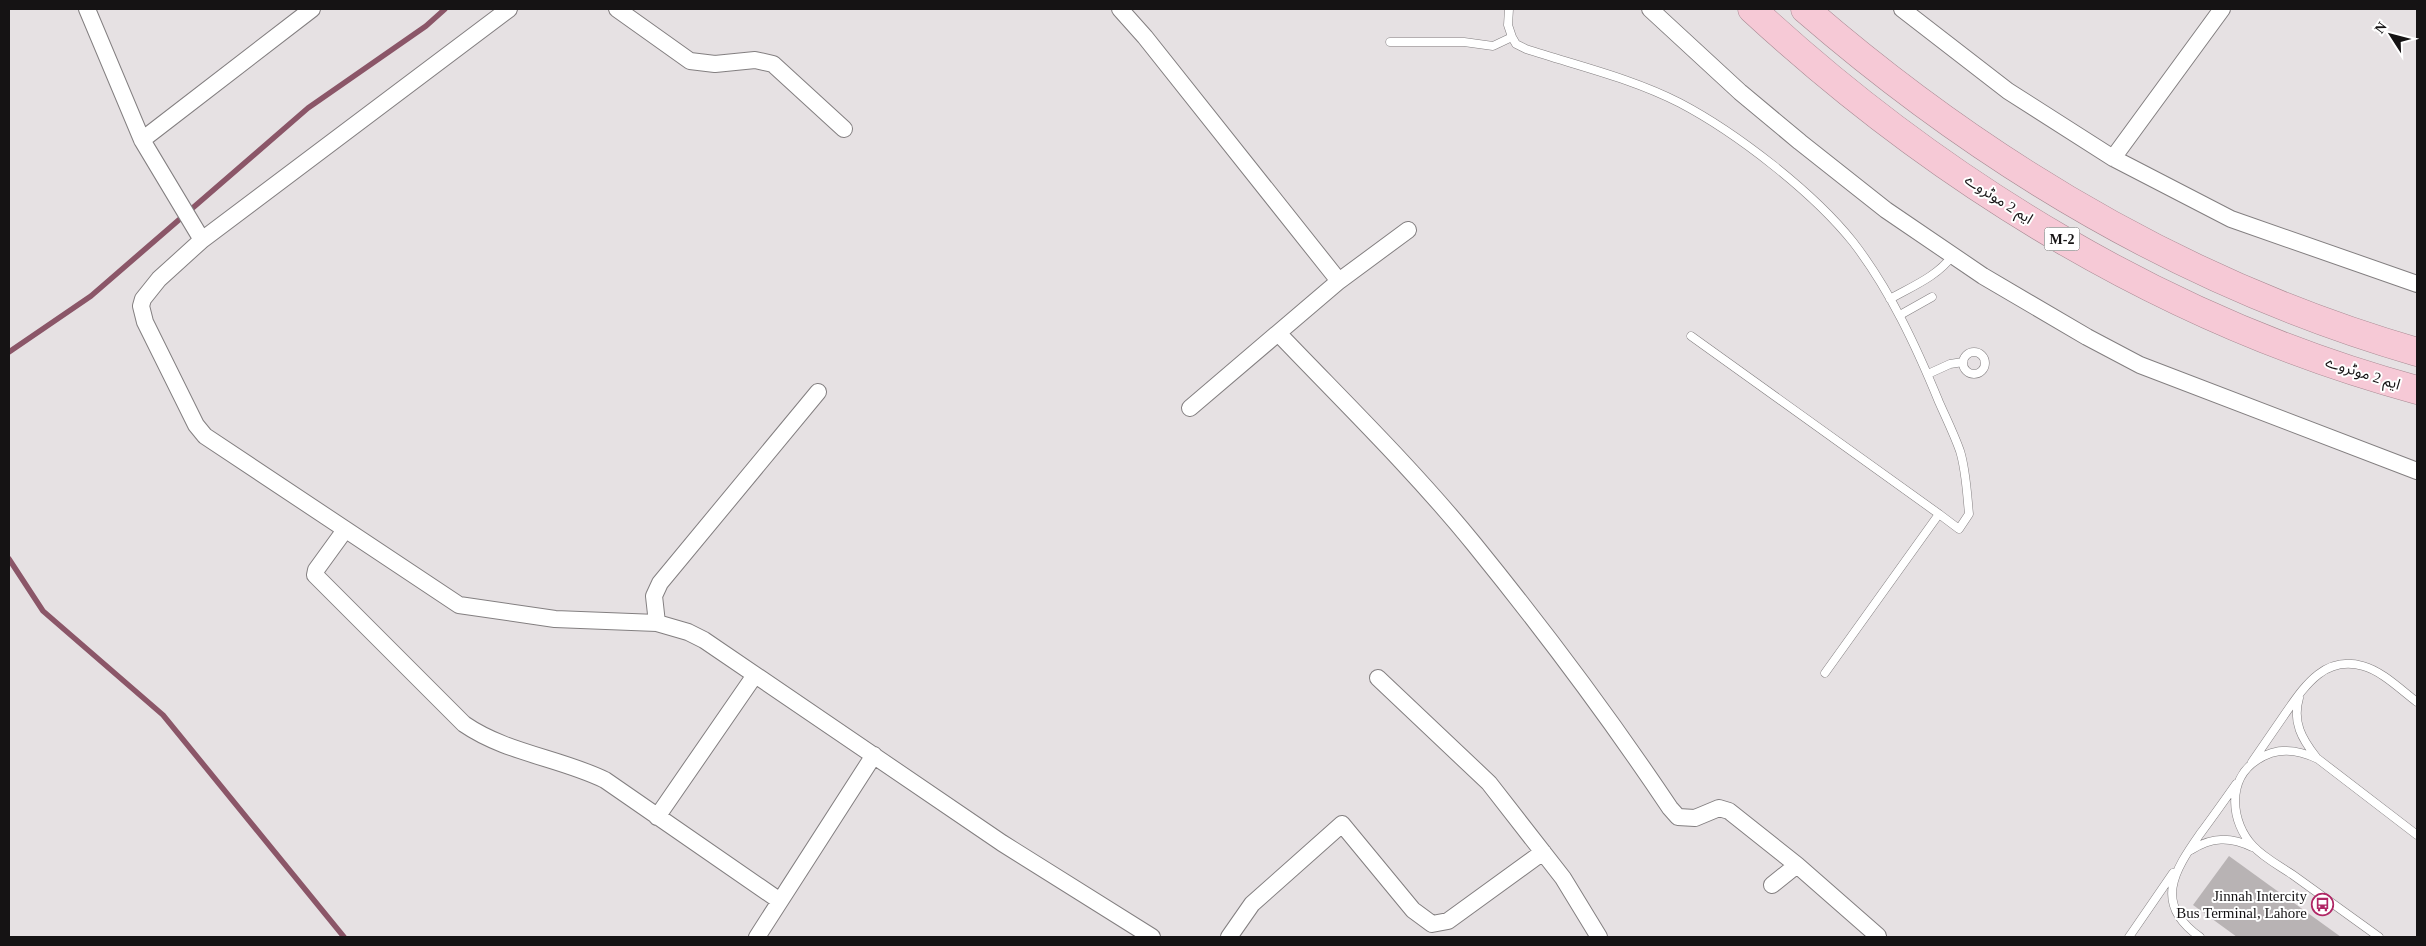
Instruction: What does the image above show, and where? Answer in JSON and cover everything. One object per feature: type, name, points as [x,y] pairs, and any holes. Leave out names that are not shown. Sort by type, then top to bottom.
[{"type":"highway","name":"ایم 2 موٹروے","points":[[1752,9],[1826,74],[1923,148],[2030,219],[2078,248],[2134,279],[2234,325],[2302,352],[2417,390]]},
{"type":"highway","name":"M-2","points":[[1805,9],[1882,73],[1944,120],[2048,190],[2096,218],[2197,269],[2266,300],[2364,337],[2417,352]]},
{"type":"street","points":[[87,9],[142,140],[194,227]]},
{"type":"street","points":[[142,140],[312,9]]},
{"type":"street","points":[[510,9],[194,227],[143,299],[141,306],[144,322],[196,425],[206,436],[459,605],[555,619],[657,623],[688,632],[755,675],[1002,842],[1152,937]]},
{"type":"street","points":[[617,9],[690,61],[716,64],[755,60],[773,64],[844,129]]},
{"type":"street","points":[[1120,9],[1145,37],[1340,281]]},
{"type":"street","points":[[1650,9],[1740,92],[1800,142],[1886,210],[1983,276],[2087,338],[2140,365],[2417,471]]},
{"type":"street","points":[[1902,9],[2008,91],[2113,158],[2230,219],[2417,284]]},
{"type":"street","points":[[2113,158],[2222,9]]},
{"type":"street","points":[[1190,408],[1340,281],[1408,230]]},
{"type":"street","points":[[1278,333],[1385,444],[1473,543],[1615,726],[1678,817],[1695,818],[1719,808],[1729,811],[1797,865],[1878,936]]},
{"type":"street","points":[[657,623],[654,596],[660,583],[818,392]]},
{"type":"street","points":[[345,530],[316,570],[315,575],[450,712],[493,742],[582,770],[605,780],[780,901]]},
{"type":"street","points":[[657,817],[755,675]]},
{"type":"street","points":[[1378,678],[1489,782],[1563,878],[1599,937]]},
{"type":"street","points":[[757,937],[874,755]]},
{"type":"street","points":[[1229,937],[1252,904],[1342,824],[1413,910],[1435,931],[1543,852]]},
{"type":"street","points":[[1772,886],[1797,865]]},
{"type":"lane","points":[[1509,9],[1508,26],[1516,44],[1526,49],[1603,71],[1640,84],[1679,103],[1732,135],[1784,175],[1830,217],[1853,243],[1900,315],[1928,374],[1960,452],[1969,514],[1959,529],[1691,336]]},
{"type":"lane","points":[[1390,42],[1464,42],[1493,46],[1512,38]]},
{"type":"lane","points":[[1890,299],[1935,273],[1952,256]]},
{"type":"lane","points":[[1900,315],[1932,297]]},
{"type":"lane","points":[[1928,374],[1950,364],[1963,362]]},
{"type":"lane","points":[[1825,673],[1939,514]]},
{"type":"lane","points":[[2129,937],[2305,685],[2316,673],[2331,665],[2348,663],[2364,666],[2379,674],[2417,702]]},
{"type":"lane","points":[[2305,685],[2298,699],[2296,715],[2298,731],[2318,759]]},
{"type":"lane","points":[[2254,848],[2236,821],[2234,805],[2236,789],[2243,774],[2254,762],[2269,753],[2286,750],[2303,752],[2318,759],[2417,835]]},
{"type":"lane","points":[[2200,937],[2184,924],[2175,909],[2172,893],[2174,877],[2180,862],[2191,850],[2206,841],[2222,838],[2239,840],[2254,848],[2380,937]]},
{"type":"building","points":[[2229,856],[2341,937],[2237,937],[2193,905]]},
{"type":"waterway","points":[[9,352],[91,296],[308,108],[426,26],[445,9]]},
{"type":"waterway","points":[[9,559],[43,611],[163,715],[344,937]]},
{"type":"place","name":"Jinnah Intercity Bus Terminal, Lahore","points":[[2323,905]]}]
